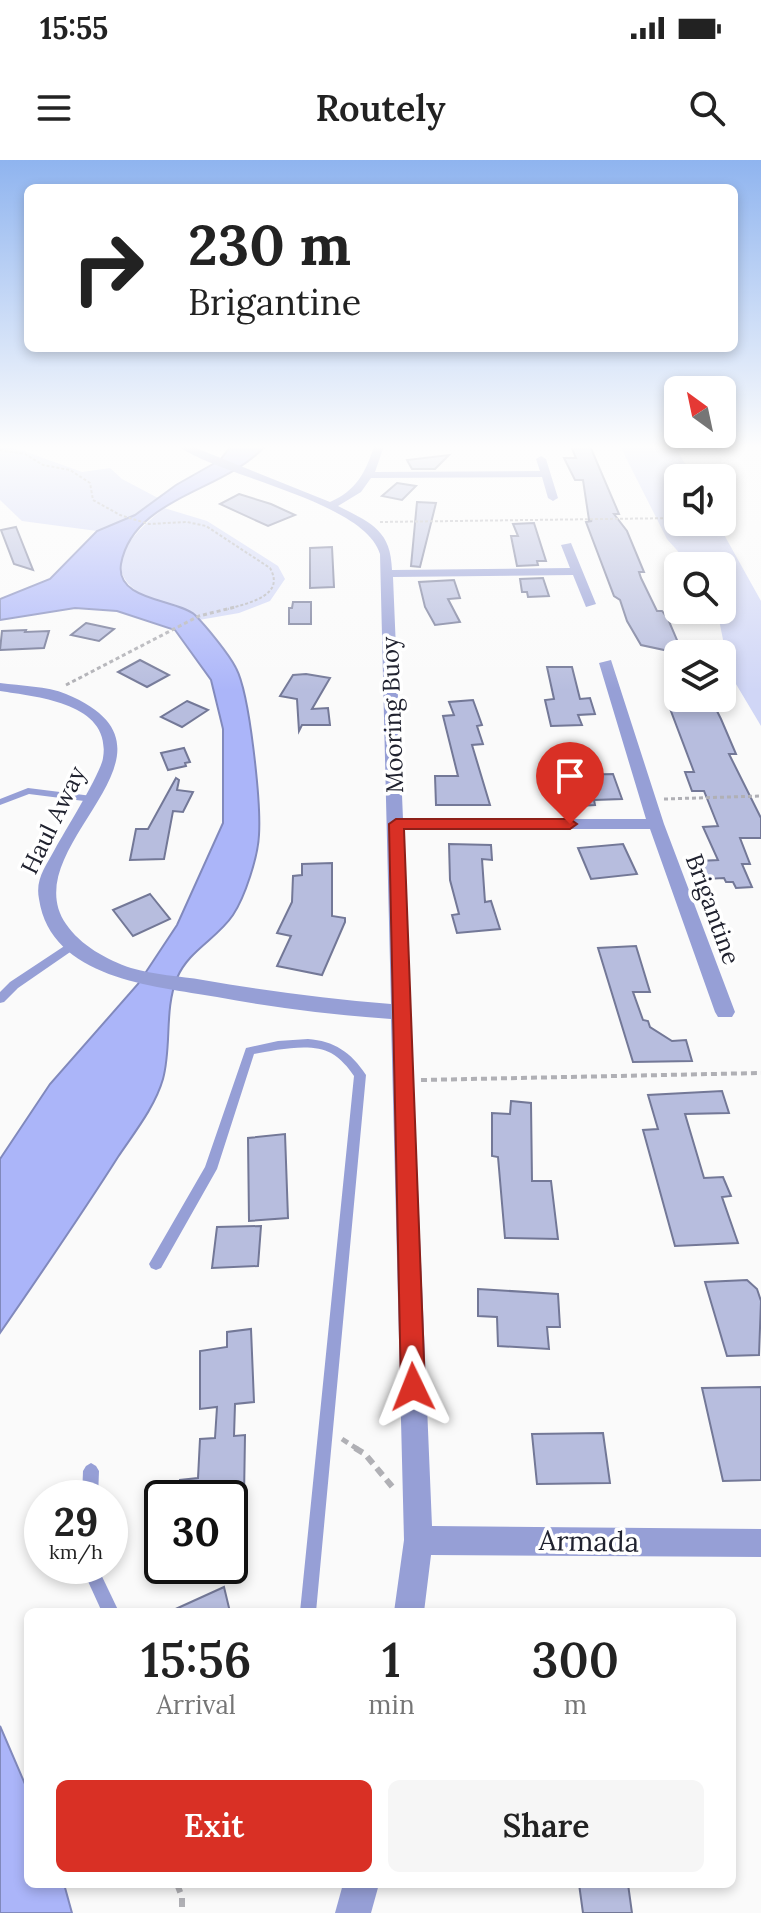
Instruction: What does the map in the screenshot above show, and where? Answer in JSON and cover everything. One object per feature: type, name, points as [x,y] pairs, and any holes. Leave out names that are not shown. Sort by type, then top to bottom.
[{"type":"street","name":"Mooring Buoy","points":[[368,528],[381,538],[386,554],[418,1540],[410,1608]]},
{"type":"street","points":[[567,545],[590,604]]},
{"type":"street","points":[[386,574],[576,571]]},
{"type":"street","name":"Brigantine","points":[[606,663],[656,824],[725,1012]]},
{"type":"street","name":"Haul Away","points":[[0,687],[60,696],[97,716],[109,732],[111,759],[46,881],[46,902],[54,922],[72,945],[105,966],[131,975],[302,1005],[402,1012]]},
{"type":"street","points":[[396,824],[656,824]]},
{"type":"street","name":"Armada","points":[[418,1540],[761,1543]]},
{"type":"street","points":[[353,1913],[360,1888]]},
{"type":"lane","points":[[0,802],[28,791],[92,799]]},
{"type":"lane","points":[[0,999],[14,985],[72,945]]},
{"type":"lane","points":[[156,1264],[211,1169],[250,1051],[273,1045],[327,1046],[347,1058],[360,1075],[308,1608]]},
{"type":"lane","points":[[91,1471],[91,1480]]},
{"type":"lane","points":[[98,1584],[109,1608]]},
{"type":"path","points":[[47,694],[199,616],[260,600],[274,586],[275,577],[270,568],[209,528]]},
{"type":"path","points":[[650,800],[761,796]]},
{"type":"path","points":[[404,1081],[761,1073]]},
{"type":"path","points":[[325,1431],[365,1454],[397,1491]]},
{"type":"path","points":[[179,1888],[182,1913]]},
{"type":"shaded area","points":[[73,528],[105,528],[97,531]]},
{"type":"shaded area","points":[[142,528],[218,528],[278,566],[285,579],[270,601],[239,613],[199,620],[193,613],[140,593],[124,578],[122,556]]},
{"type":"shaded area","points":[[665,536],[725,536],[734,552],[679,552]]},
{"type":"shaded area","points":[[736,556],[761,601],[761,726],[736,684],[736,640],[723,640],[720,624],[736,624]]},
{"type":"water","points":[[105,528],[140,528],[129,542],[121,564],[122,576],[128,585],[137,592],[195,615],[236,668],[250,724],[259,820],[258,844],[242,898],[233,915],[196,952],[177,978],[171,1003],[166,1066],[149,1110],[0,1333],[0,1159],[50,1084],[138,984],[177,925],[223,823],[223,729],[211,680],[175,630],[117,611],[75,608],[0,620],[0,599],[50,579],[97,531]]},
{"type":"water","points":[[0,1726],[24,1782],[24,1888],[65,1888],[72,1913],[0,1913]]},
{"type":"building","points":[[16,528],[33,570],[14,564],[1,530]]},
{"type":"building","points":[[415,528],[430,528],[420,567],[411,566]]},
{"type":"building","points":[[515,528],[536,528],[546,561],[537,561],[538,565],[517,566],[511,536],[518,536]]},
{"type":"building","points":[[588,528],[625,528],[644,572],[639,572],[641,578],[657,611],[664,614],[664,624],[670,624],[677,640],[664,640],[664,650],[641,645],[627,621],[620,600],[614,596]]},
{"type":"building","points":[[332,547],[334,587],[310,588],[310,548]]},
{"type":"building","points":[[543,578],[549,596],[528,597],[527,592],[522,592],[520,579]]},
{"type":"building","points":[[454,580],[460,598],[448,599],[460,622],[435,625],[425,607],[419,582]]},
{"type":"building","points":[[293,602],[311,602],[311,624],[289,624],[289,608],[292,608]]},
{"type":"building","points":[[86,623],[114,629],[99,641],[71,635]]},
{"type":"building","points":[[2,631],[49,631],[44,648],[0,650]]},
{"type":"building","points":[[140,660],[169,675],[147,687],[118,672]]},
{"type":"building","points":[[547,667],[572,667],[580,699],[590,698],[595,714],[578,715],[582,725],[551,726],[545,700],[554,699]]},
{"type":"building","points":[[293,675],[330,678],[312,709],[328,708],[330,725],[302,725],[299,731],[297,699],[280,696]]},
{"type":"building","points":[[473,700],[482,725],[477,726],[483,744],[472,745],[490,805],[436,805],[435,776],[458,776],[443,716],[454,715],[449,702]]},
{"type":"building","points":[[187,701],[208,710],[182,727],[161,717]]},
{"type":"building","points":[[671,712],[718,712],[736,754],[729,754],[761,818],[761,838],[740,838],[750,864],[742,864],[752,887],[736,888],[733,882],[726,882],[724,878],[706,879],[699,861],[718,860],[703,827],[718,826],[704,791],[692,791],[685,772],[694,772]]},
{"type":"building","points":[[184,748],[190,762],[168,770],[161,753]]},
{"type":"building","points":[[613,774],[622,799],[594,800],[595,805],[578,806],[569,775]]},
{"type":"building","points":[[176,778],[179,780],[177,790],[193,792],[183,812],[173,811],[164,859],[130,860],[136,829],[148,829]]},
{"type":"building","points":[[449,844],[491,845],[492,860],[482,859],[485,902],[491,901],[500,929],[457,933],[452,915],[459,914],[450,880]]},
{"type":"building","points":[[623,844],[637,874],[591,879],[578,848]]},
{"type":"building","points":[[332,863],[332,916],[345,918],[345,922],[322,975],[277,966],[291,936],[277,933],[292,902],[293,876],[302,875],[302,864]]},
{"type":"building","points":[[150,894],[170,919],[133,936],[113,910]]},
{"type":"building","points":[[636,946],[650,992],[633,992],[643,1020],[672,1041],[686,1040],[692,1061],[633,1062],[598,948]]},
{"type":"building","points":[[722,1091],[729,1113],[685,1114],[704,1178],[723,1177],[731,1196],[722,1197],[738,1243],[675,1246],[643,1130],[658,1129],[648,1095]]},
{"type":"building","points":[[511,1101],[531,1103],[532,1181],[551,1181],[558,1239],[505,1238],[498,1157],[492,1156],[492,1113],[510,1114]]},
{"type":"building","points":[[285,1134],[288,1218],[249,1221],[248,1138]]},
{"type":"building","points":[[261,1226],[258,1266],[212,1268],[217,1227]]},
{"type":"building","points":[[747,1280],[757,1289],[761,1301],[759,1355],[727,1356],[705,1282]]},
{"type":"building","points":[[478,1289],[558,1294],[560,1327],[547,1327],[549,1349],[498,1346],[497,1317],[478,1316]]},
{"type":"building","points":[[251,1329],[254,1402],[235,1404],[234,1436],[245,1435],[244,1480],[180,1480],[198,1478],[200,1439],[215,1438],[217,1407],[200,1409],[200,1351],[227,1347],[227,1332]]},
{"type":"building","points":[[761,1387],[761,1480],[723,1481],[702,1388]]},
{"type":"building","points":[[603,1433],[610,1483],[537,1484],[532,1434]]},
{"type":"building","points":[[224,1587],[229,1608],[178,1608]]},
{"type":"building","points":[[580,1888],[629,1888],[632,1913],[583,1913]]},
{"type":"route","points":[[413,1387],[396,824],[570,824]]}]
